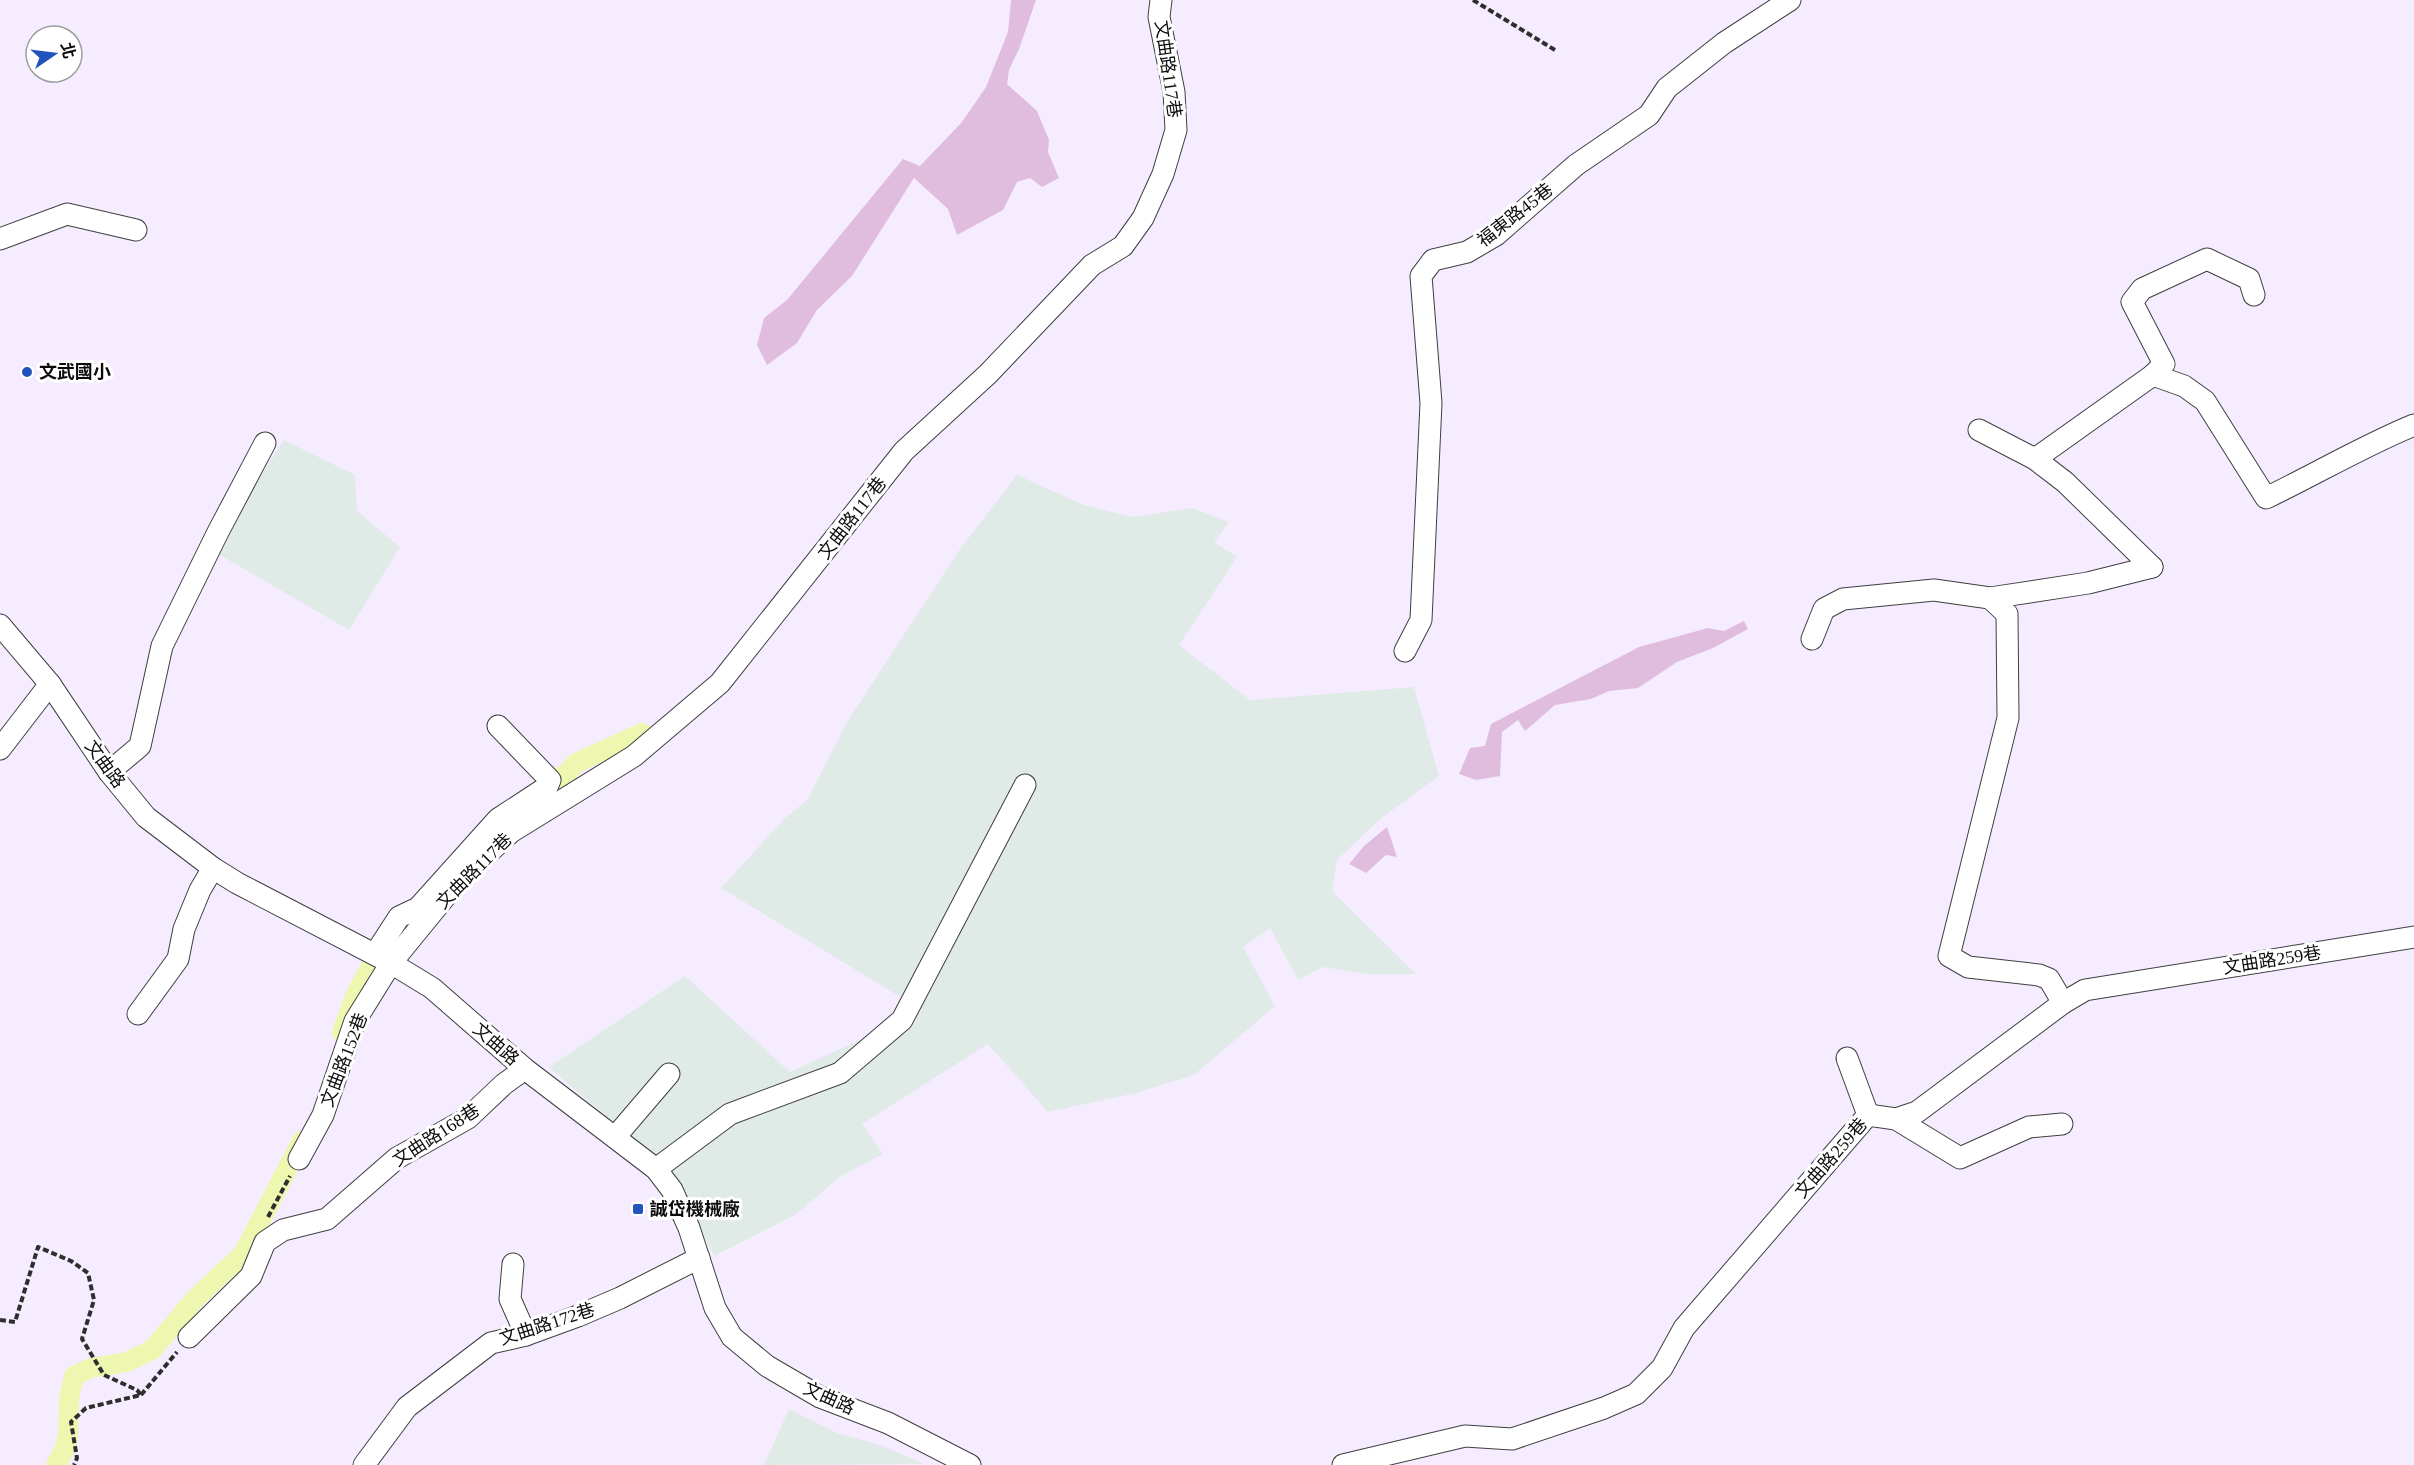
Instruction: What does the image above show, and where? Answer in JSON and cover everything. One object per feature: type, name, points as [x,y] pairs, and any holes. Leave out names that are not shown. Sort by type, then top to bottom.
[{"type":"street","name":"文曲路117巷","points":[[383,958],[458,881],[511,832],[634,756],[720,683],[904,452],[988,374],[1092,265],[1123,246],[1143,218],[1163,174],[1176,130],[1173,92],[1159,17],[1161,0]]},
{"type":"street","name":"福東路45巷","points":[[1405,651],[1421,620],[1431,403],[1421,276],[1433,260],[1467,252],[1496,235],[1576,165],[1649,115],[1667,88],[1724,43],[1790,0]]},
{"type":"street","points":[[0,238],[67,214],[136,230]]},
{"type":"street","points":[[2035,459],[2153,375],[2163,363],[2132,302],[2142,289],[2207,260],[2249,279],[2254,295]]},
{"type":"street","points":[[2153,375],[2184,386],[2205,401],[2266,498],[2322,471],[2374,442],[2414,425]]},
{"type":"street","points":[[1812,639],[1824,609],[1843,599],[1934,590],[1990,598],[2088,583],[2152,567],[2065,482],[2035,459],[1979,430]]},
{"type":"street","points":[[109,772],[140,746],[162,646],[218,532],[266,443]]},
{"type":"street","points":[[1990,598],[2007,614],[2008,718],[1949,956],[1968,968],[2039,975],[2049,979],[2063,1003]]},
{"type":"street","name":"文曲路","points":[[0,625],[50,684],[109,772],[146,817],[213,868],[383,958],[432,988],[525,1069],[616,1136],[656,1169],[672,1190],[689,1228],[715,1308],[732,1337],[766,1366],[820,1397],[888,1423],[970,1465]]},
{"type":"street","points":[[0,749],[50,684]]},
{"type":"street","points":[[383,958],[399,916],[418,908],[498,819],[546,787],[550,780],[498,726]]},
{"type":"street","points":[[656,1169],[730,1114],[840,1073],[902,1020],[1025,785]]},
{"type":"street","points":[[138,1014],[178,959],[184,929],[200,890],[213,868]]},
{"type":"street","name":"文曲路259巷","points":[[1343,1465],[1465,1436],[1512,1439],[1604,1408],[1636,1394],[1662,1368],[1684,1328],[1868,1115],[1896,1119],[1917,1112],[2063,1003],[2085,990],[2414,937]]},
{"type":"street","name":"文曲路152巷","points":[[299,1159],[323,1115],[355,1021],[383,958]]},
{"type":"street","points":[[1847,1058],[1868,1115]]},
{"type":"street","name":"文曲路168巷","points":[[265,1242],[283,1230],[327,1219],[397,1158],[468,1118],[504,1084],[525,1069]]},
{"type":"street","points":[[616,1136],[669,1074]]},
{"type":"street","points":[[1896,1119],[1960,1158],[2029,1127],[2062,1125]]},
{"type":"street","points":[[189,1337],[251,1276],[265,1242]]},
{"type":"street","name":"文曲路172巷","points":[[364,1465],[407,1407],[491,1342],[526,1335],[610,1302],[699,1258]]},
{"type":"street","points":[[513,1264],[510,1299],[526,1335]]},
{"type":"path","points":[[1473,0],[1555,50]]},
{"type":"path","points":[[265,1242],[261,1234],[268,1216],[299,1159]]},
{"type":"path","points":[[0,1320],[15,1322],[38,1247],[71,1261],[88,1273],[94,1300],[82,1338],[104,1375],[137,1390],[141,1395]]},
{"type":"path","points":[[74,1465],[77,1458],[71,1422],[86,1408],[141,1395],[189,1337]]},
{"type":"shaded area","points":[[1011,0],[1036,0],[1009,70],[1007,84],[1037,111],[1049,140],[1048,152],[1059,178],[1042,187],[1030,178],[1017,182],[1003,210],[957,235],[948,209],[914,178],[852,276],[817,310],[797,343],[767,365],[757,345],[764,318],[787,300],[903,159],[920,166],[962,122],[986,87],[1008,32]]},
{"type":"shaded area","points":[[284,440],[355,475],[357,511],[400,547],[349,630],[213,551]]},
{"type":"shaded area","points":[[1017,475],[1084,505],[1132,517],[1192,508],[1229,522],[1214,542],[1237,557],[1179,645],[1250,700],[1414,687],[1439,776],[1380,819],[1337,860],[1332,891],[1416,974],[1365,974],[1323,967],[1298,980],[1270,928],[1243,947],[1275,1006],[1194,1075],[1136,1093],[1048,1112],[988,1044],[862,1124],[883,1154],[841,1176],[795,1215],[714,1256],[671,1173],[549,1067],[685,976],[790,1072],[896,1023],[907,1001],[721,888],[784,819],[807,800],[847,722],[960,549]]},
{"type":"shaded area","points":[[1744,621],[1748,629],[1713,648],[1677,662],[1638,688],[1609,691],[1591,699],[1555,705],[1525,731],[1518,720],[1502,732],[1500,776],[1476,780],[1459,774],[1470,748],[1485,746],[1491,724],[1639,647],[1708,628],[1724,631]]},
{"type":"shaded area","points":[[1387,827],[1397,857],[1386,855],[1366,873],[1349,864],[1364,846]]},
{"type":"shaded area","points":[[789,1409],[837,1433],[883,1446],[924,1464],[764,1465]]},
{"type":"waterway","points":[[540,792],[569,771],[576,763],[642,733]]},
{"type":"waterway","points":[[342,1032],[356,994],[378,954]]},
{"type":"waterway","points":[[56,1465],[68,1437],[69,1398],[74,1376],[91,1368],[127,1362],[152,1350],[196,1298],[243,1254],[302,1141]]},
{"type":"place","name":"文武國小","points":[[27,372]]},
{"type":"place","name":"誠岱機械廠","points":[[638,1209]]}]
